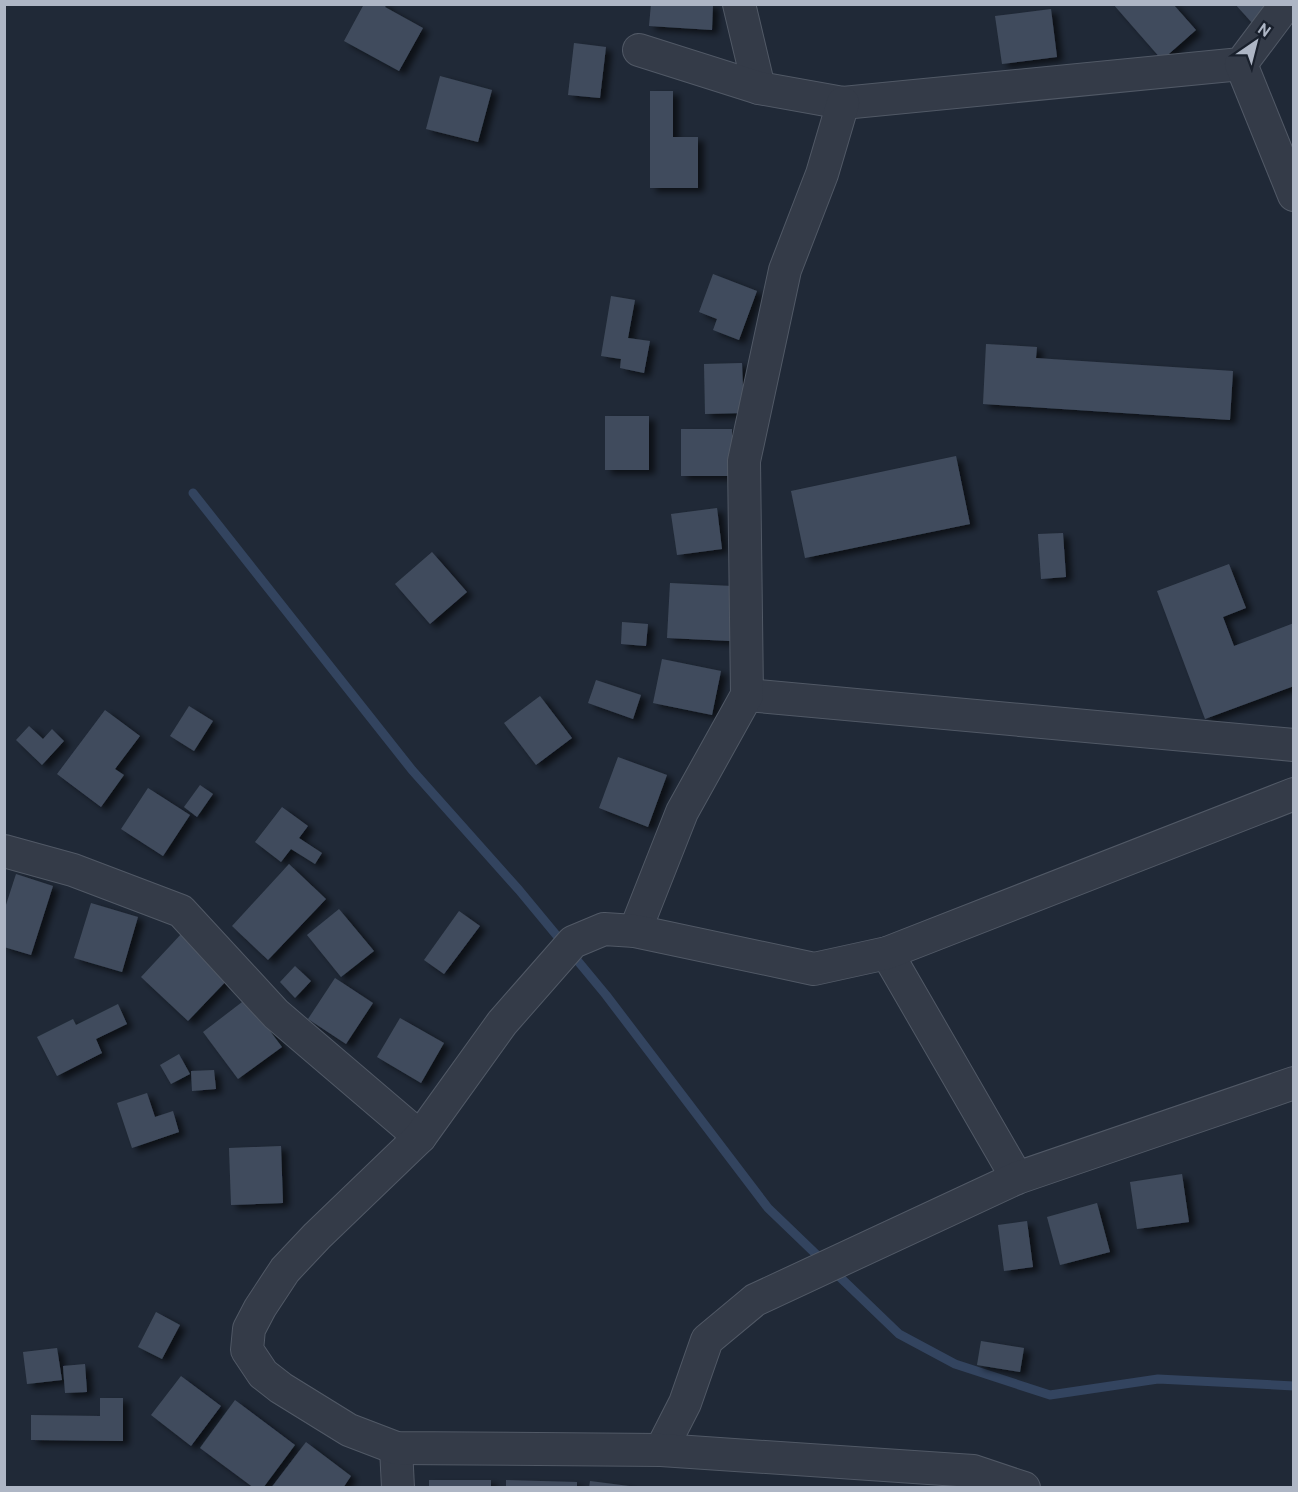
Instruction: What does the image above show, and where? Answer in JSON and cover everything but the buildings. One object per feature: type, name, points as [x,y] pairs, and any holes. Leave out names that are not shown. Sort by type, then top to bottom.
[{"type":"street","points":[[739,4],[759,88]]},
{"type":"street","points":[[639,51],[759,88],[843,103],[1242,64],[1286,4]]},
{"type":"street","points":[[1242,64],[1293,195]]},
{"type":"street","points":[[635,930],[682,812],[747,694],[744,461],[785,270],[822,174],[843,103]]},
{"type":"street","points":[[747,694],[1293,746]]},
{"type":"street","points":[[1024,1488],[972,1471],[661,1450],[396,1448],[349,1430],[281,1388],[263,1374],[247,1350],[249,1329],[285,1270],[420,1137],[502,1023],[573,942],[604,929],[635,930],[814,969],[886,953],[1293,794]]},
{"type":"street","points":[[4,851],[73,870],[181,911],[276,1014],[420,1137]]},
{"type":"street","points":[[886,953],[1017,1178]]},
{"type":"street","points":[[661,1450],[686,1403],[707,1340],[755,1300],[1017,1178],[1293,1083]]},
{"type":"street","points":[[396,1448],[398,1488]]},
{"type":"waterway","points":[[193,493],[412,770],[519,890],[606,995],[768,1208],[899,1334],[955,1364],[1050,1395],[1158,1379],[1294,1386]]}]
